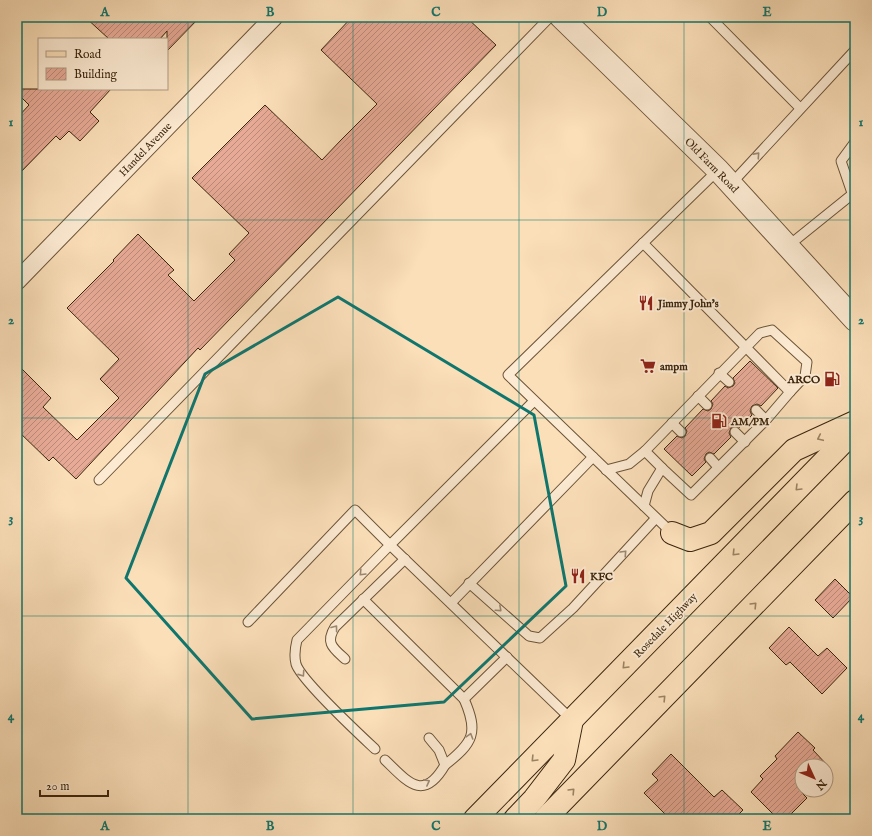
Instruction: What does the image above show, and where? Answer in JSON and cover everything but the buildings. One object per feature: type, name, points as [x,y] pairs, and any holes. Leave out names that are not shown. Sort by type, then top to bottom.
[{"type":"main road","points":[[672,533],[690,540],[711,533],[794,450],[855,422]]},
{"type":"main road","name":"Rosedale Highway","points":[[475,819],[855,430]]},
{"type":"main road","points":[[545,819],[855,501]]},
{"type":"main road","points":[[515,819],[534,799],[564,760],[572,720]]},
{"type":"street","name":"Handel Avenue","points":[[17,281],[274,17]]},
{"type":"street","name":"Old Farm Road","points":[[561,17],[725,177],[855,320]]},
{"type":"lane","points":[[99,480],[550,17]]},
{"type":"lane","points":[[710,17],[800,108]]},
{"type":"lane","points":[[672,533],[508,375],[643,243],[725,177],[800,108],[855,50]]},
{"type":"lane","points":[[788,246],[853,192],[841,161],[855,142]]},
{"type":"lane","points":[[643,243],[790,392]]},
{"type":"lane","points":[[606,470],[629,464],[645,451],[719,373],[760,334],[772,330],[807,362],[805,376],[745,442],[691,495],[645,451]]},
{"type":"lane","points":[[719,373],[729,382]]},
{"type":"lane","points":[[698,396],[708,405]]},
{"type":"lane","points":[[375,749],[308,682],[296,665],[294,650],[297,640],[534,401]]},
{"type":"lane","points":[[756,410],[766,420]]},
{"type":"lane","points":[[672,423],[682,432]]},
{"type":"lane","points":[[735,432],[745,442]]},
{"type":"lane","points":[[451,603],[593,457]]},
{"type":"lane","points":[[710,458],[718,467]]},
{"type":"lane","points":[[644,506],[648,491],[662,468]]},
{"type":"lane","points":[[248,622],[355,510],[572,720]]},
{"type":"lane","points":[[470,583],[529,636],[540,638],[573,608],[656,518]]},
{"type":"lane","points":[[345,659],[331,645],[330,636],[335,627],[405,558]]},
{"type":"lane","points":[[363,599],[464,699],[472,716],[472,728],[469,742],[462,751],[445,765],[440,773],[430,782],[418,786],[409,784],[385,760]]},
{"type":"lane","points":[[464,699],[507,657]]},
{"type":"lane","points":[[429,738],[438,750],[445,765]]},
{"type":"highlighted area","points":[[338,297],[534,415],[566,586],[444,702],[252,719],[126,578],[205,374]]},
{"type":"place","name":"Jimmy John's","points":[[646,303]]},
{"type":"place","name":"ampm","points":[[648,366]]},
{"type":"place","name":"ARCO","points":[[832,379]]},
{"type":"place","name":"AM/PM","points":[[719,421]]},
{"type":"place","name":"KFC","points":[[578,576]]}]
